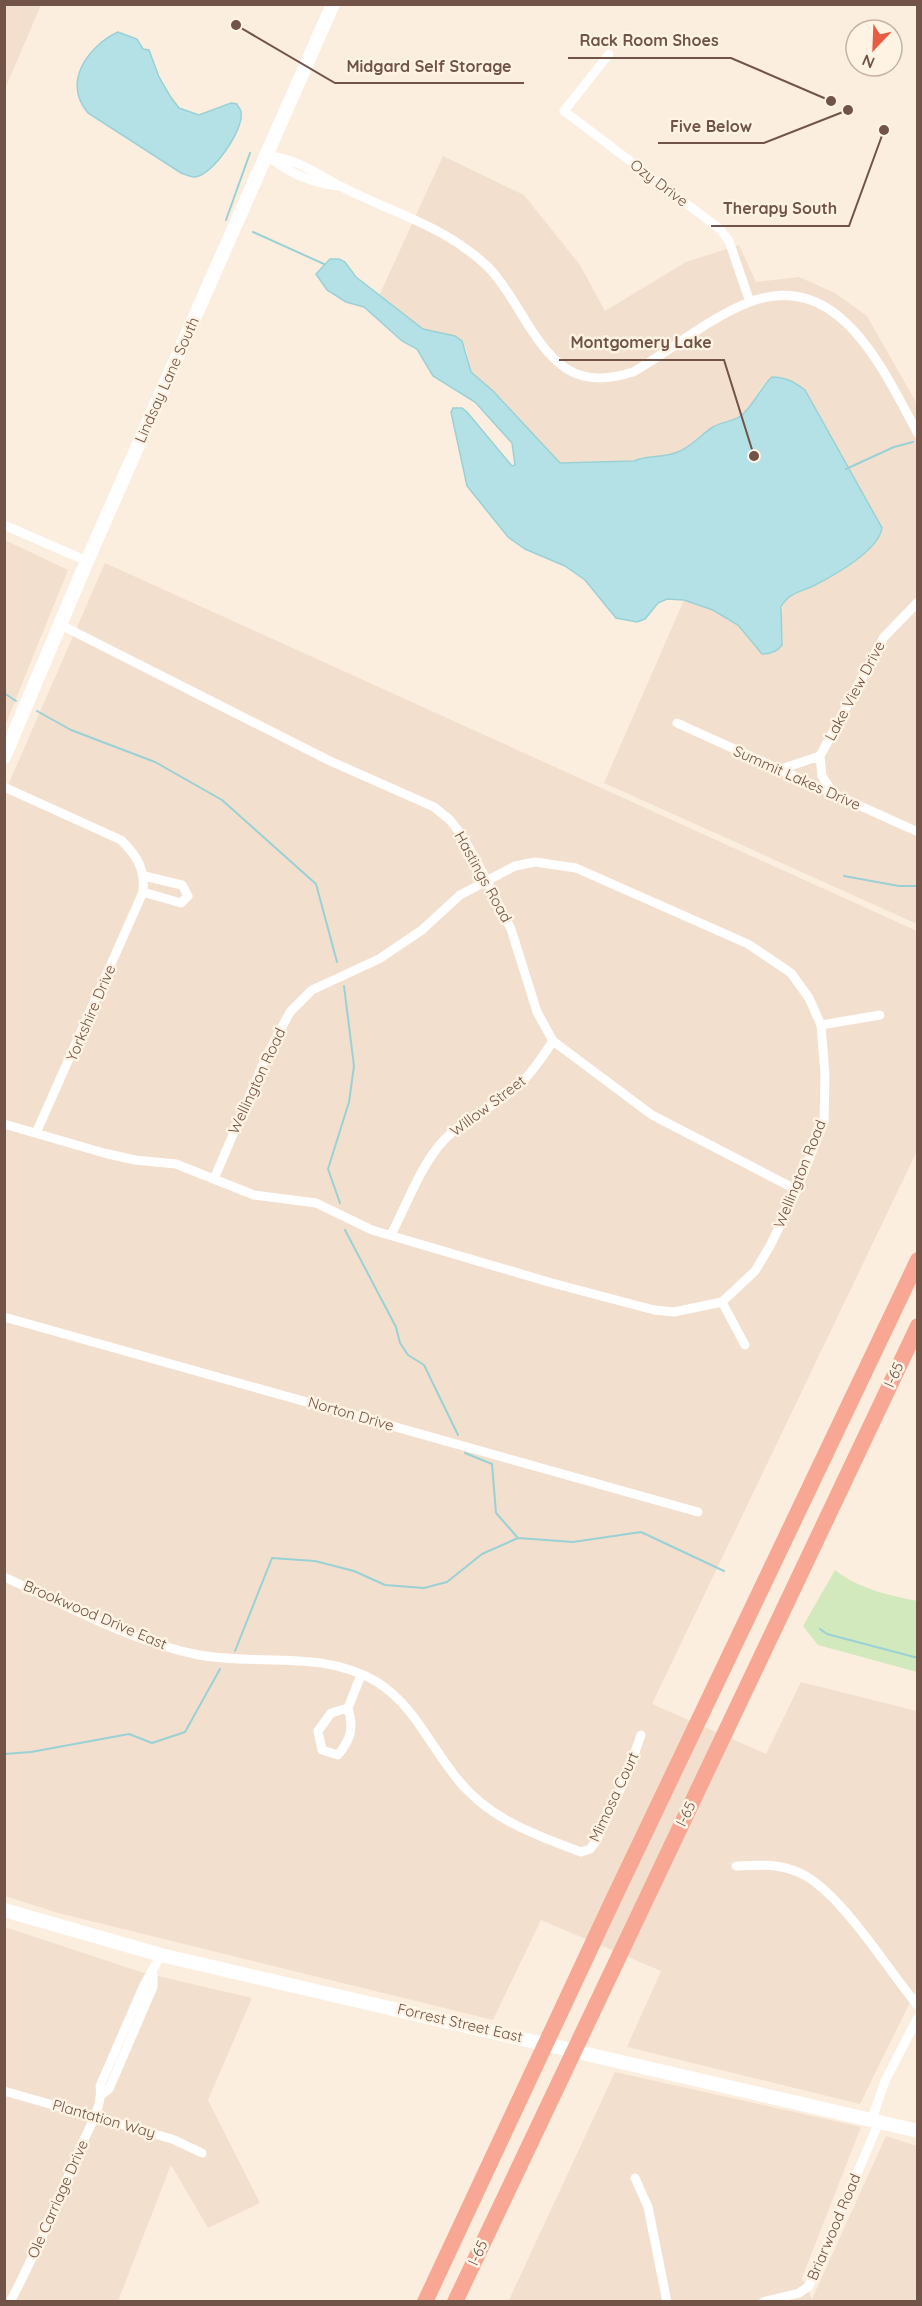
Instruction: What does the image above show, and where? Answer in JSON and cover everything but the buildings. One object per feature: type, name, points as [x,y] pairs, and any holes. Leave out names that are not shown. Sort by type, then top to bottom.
[{"type":"highway","points":[[426,2301],[612,1902],[918,1260]]},
{"type":"highway","name":"I-65","points":[[455,2301],[918,1326]]},
{"type":"street","name":"Lindsay Lane South","points":[[4,757],[87,561],[333,4]]},
{"type":"street","name":"Ozy Drive","points":[[609,54],[564,111],[720,229],[729,241],[750,302]]},
{"type":"street","points":[[267,155],[284,169],[303,177],[340,186],[438,230],[465,247],[489,268],[509,292],[543,345],[557,361],[577,374],[595,378],[615,378],[633,372],[750,302],[782,296],[802,298],[824,306],[849,323],[862,338],[918,434]]},
{"type":"street","points":[[4,525],[87,561]]},
{"type":"street","name":"Lake View Drive","points":[[835,796],[822,776],[820,756],[884,637],[918,602]]},
{"type":"street","name":"Hastings Road","points":[[61,625],[330,761],[425,802],[450,820],[463,837],[511,929],[537,1012],[553,1041],[652,1115],[797,1190]]},
{"type":"street","name":"Summit Lakes Drive","points":[[677,723],[918,832]]},
{"type":"street","name":"Lake View Drive","points":[[778,770],[820,756]]},
{"type":"street","points":[[4,787],[121,840],[135,854],[144,876],[182,885],[188,896],[181,903],[143,892]]},
{"type":"street","name":"Wellington Road","points":[[214,1179],[266,1057],[290,1012],[312,990],[387,954],[422,930],[460,895],[486,879],[515,866],[535,862],[576,868],[748,944],[791,973],[809,998],[821,1025],[825,1075],[824,1121],[797,1190],[755,1271],[722,1302]]},
{"type":"street","name":"Yorkshire Drive","points":[[36,1133],[143,892],[144,876]]},
{"type":"street","points":[[821,1025],[880,1015]]},
{"type":"street","name":"Willow Street","points":[[391,1235],[431,1157],[444,1140],[460,1126],[512,1091],[535,1068],[553,1041]]},
{"type":"street","points":[[4,1124],[135,1160],[176,1164],[254,1195],[316,1203],[353,1222],[391,1235],[654,1310],[674,1312],[722,1302],[745,1345]]},
{"type":"street","name":"Norton Drive","points":[[4,1317],[698,1512]]},
{"type":"street","name":"Brookwood Drive East","points":[[4,1577],[113,1626],[164,1646],[200,1655],[335,1664],[376,1682],[405,1704],[452,1773],[492,1812],[521,1830],[581,1852]]},
{"type":"street","points":[[348,1708],[332,1713],[318,1731],[322,1750],[338,1755],[351,1739],[352,1721],[348,1708],[362,1676]]},
{"type":"street","name":"Mimosa Court","points":[[581,1852],[590,1849],[596,1841],[627,1775],[641,1735]]},
{"type":"street","points":[[736,1866],[781,1866],[801,1873],[818,1885],[855,1925],[918,2006]]},
{"type":"street","name":"Forrest Street East","points":[[4,1910],[161,1955],[502,2032],[918,2131]]},
{"type":"street","name":"Ole Carriage Drive","points":[[10,2301],[54,2212],[101,2095],[109,2089],[153,1987],[153,1974],[161,1955]]},
{"type":"street","name":"Briarwood Road","points":[[763,2301],[800,2293],[809,2286],[875,2121],[885,2081],[918,2018]]},
{"type":"street","name":"Plantation Way","points":[[4,2091],[172,2139],[202,2152]]},
{"type":"street","points":[[635,2178],[648,2207],[667,2301]]},
{"type":"shaded area","points":[[4,5],[41,5],[5,89]]},
{"type":"shaded area","points":[[443,156],[524,195],[580,265],[605,311],[686,262],[739,245],[756,282],[799,277],[835,293],[867,316],[917,404],[917,924],[604,783],[684,600],[713,610],[738,625],[762,654],[781,618],[784,602],[799,590],[813,586],[838,573],[865,552],[881,535],[882,528],[805,390],[772,377],[762,386],[746,412],[737,419],[714,426],[690,446],[676,453],[658,458],[642,457],[634,461],[586,463],[560,463],[550,455],[493,391],[471,372],[466,348],[446,334],[423,329],[379,296]]},
{"type":"shaded area","points":[[5,540],[68,570],[5,726]]},
{"type":"shaded area","points":[[105,563],[917,931],[917,1151],[652,1704],[766,1754],[801,1682],[917,1711],[917,1988],[860,2104],[627,2047],[661,1971],[541,1920],[493,2020],[58,1913],[5,1896],[5,792]]},
{"type":"shaded area","points":[[5,1927],[141,1972],[252,1998],[208,2100],[260,2203],[208,2228],[171,2165],[118,2301],[5,2302]]},
{"type":"shaded area","points":[[615,2072],[861,2127],[802,2278],[812,2299],[886,2136],[917,2146],[917,2301],[508,2302]]},
{"type":"green space","points":[[835,1570],[864,1587],[917,1601],[917,1672],[818,1645],[803,1626]]},
{"type":"water","points":[[118,32],[137,39],[143,49],[149,50],[159,77],[179,108],[199,115],[231,103],[237,104],[240,109],[241,119],[233,140],[218,161],[201,175],[192,177],[181,173],[88,113],[81,101],[78,77],[82,66],[97,46]]},
{"type":"water","points":[[330,259],[345,262],[356,277],[423,329],[455,336],[462,341],[471,372],[493,391],[560,463],[634,461],[675,453],[686,448],[713,427],[740,417],[772,377],[793,382],[805,390],[882,528],[879,536],[873,545],[855,561],[823,581],[792,595],[784,602],[781,607],[782,645],[771,653],[762,654],[738,625],[713,610],[684,600],[667,599],[658,603],[645,619],[637,622],[616,618],[585,580],[565,566],[525,549],[508,537],[467,486],[451,412],[453,408],[462,408],[467,412],[512,466],[515,465],[512,443],[475,402],[433,376],[417,349],[402,341],[364,307],[346,302],[327,290],[316,274]]},
{"type":"waterway","points":[[226,220],[250,153]]},
{"type":"waterway","points":[[253,232],[324,264]]},
{"type":"waterway","points":[[846,469],[894,447],[913,442]]},
{"type":"waterway","points":[[4,693],[16,701]]},
{"type":"waterway","points":[[37,711],[71,730],[155,762],[222,800],[316,884],[337,962]]},
{"type":"waterway","points":[[844,876],[899,886],[918,886]]},
{"type":"waterway","points":[[340,1203],[328,1169],[349,1102],[354,1066],[344,986]]},
{"type":"waterway","points":[[345,1230],[396,1327],[400,1343],[408,1355],[424,1365],[458,1435]]},
{"type":"waterway","points":[[465,1453],[492,1464],[496,1513],[518,1538]]},
{"type":"waterway","points":[[235,1651],[272,1558],[315,1561],[354,1571],[385,1585],[424,1588],[447,1582],[482,1554],[518,1538],[573,1542],[641,1532],[724,1571]]},
{"type":"waterway","points":[[820,1629],[827,1634],[918,1658]]},
{"type":"waterway","points":[[4,1754],[31,1752],[129,1734],[152,1743],[185,1732],[220,1669]]},
{"type":"place","name":"Midgard Self Storage","points":[[236,25]]},
{"type":"place","name":"Rack Room Shoes","points":[[831,101]]},
{"type":"place","name":"Five Below","points":[[848,110]]},
{"type":"place","name":"Therapy South","points":[[884,130]]},
{"type":"place","name":"Montgomery Lake","points":[[754,456]]}]
